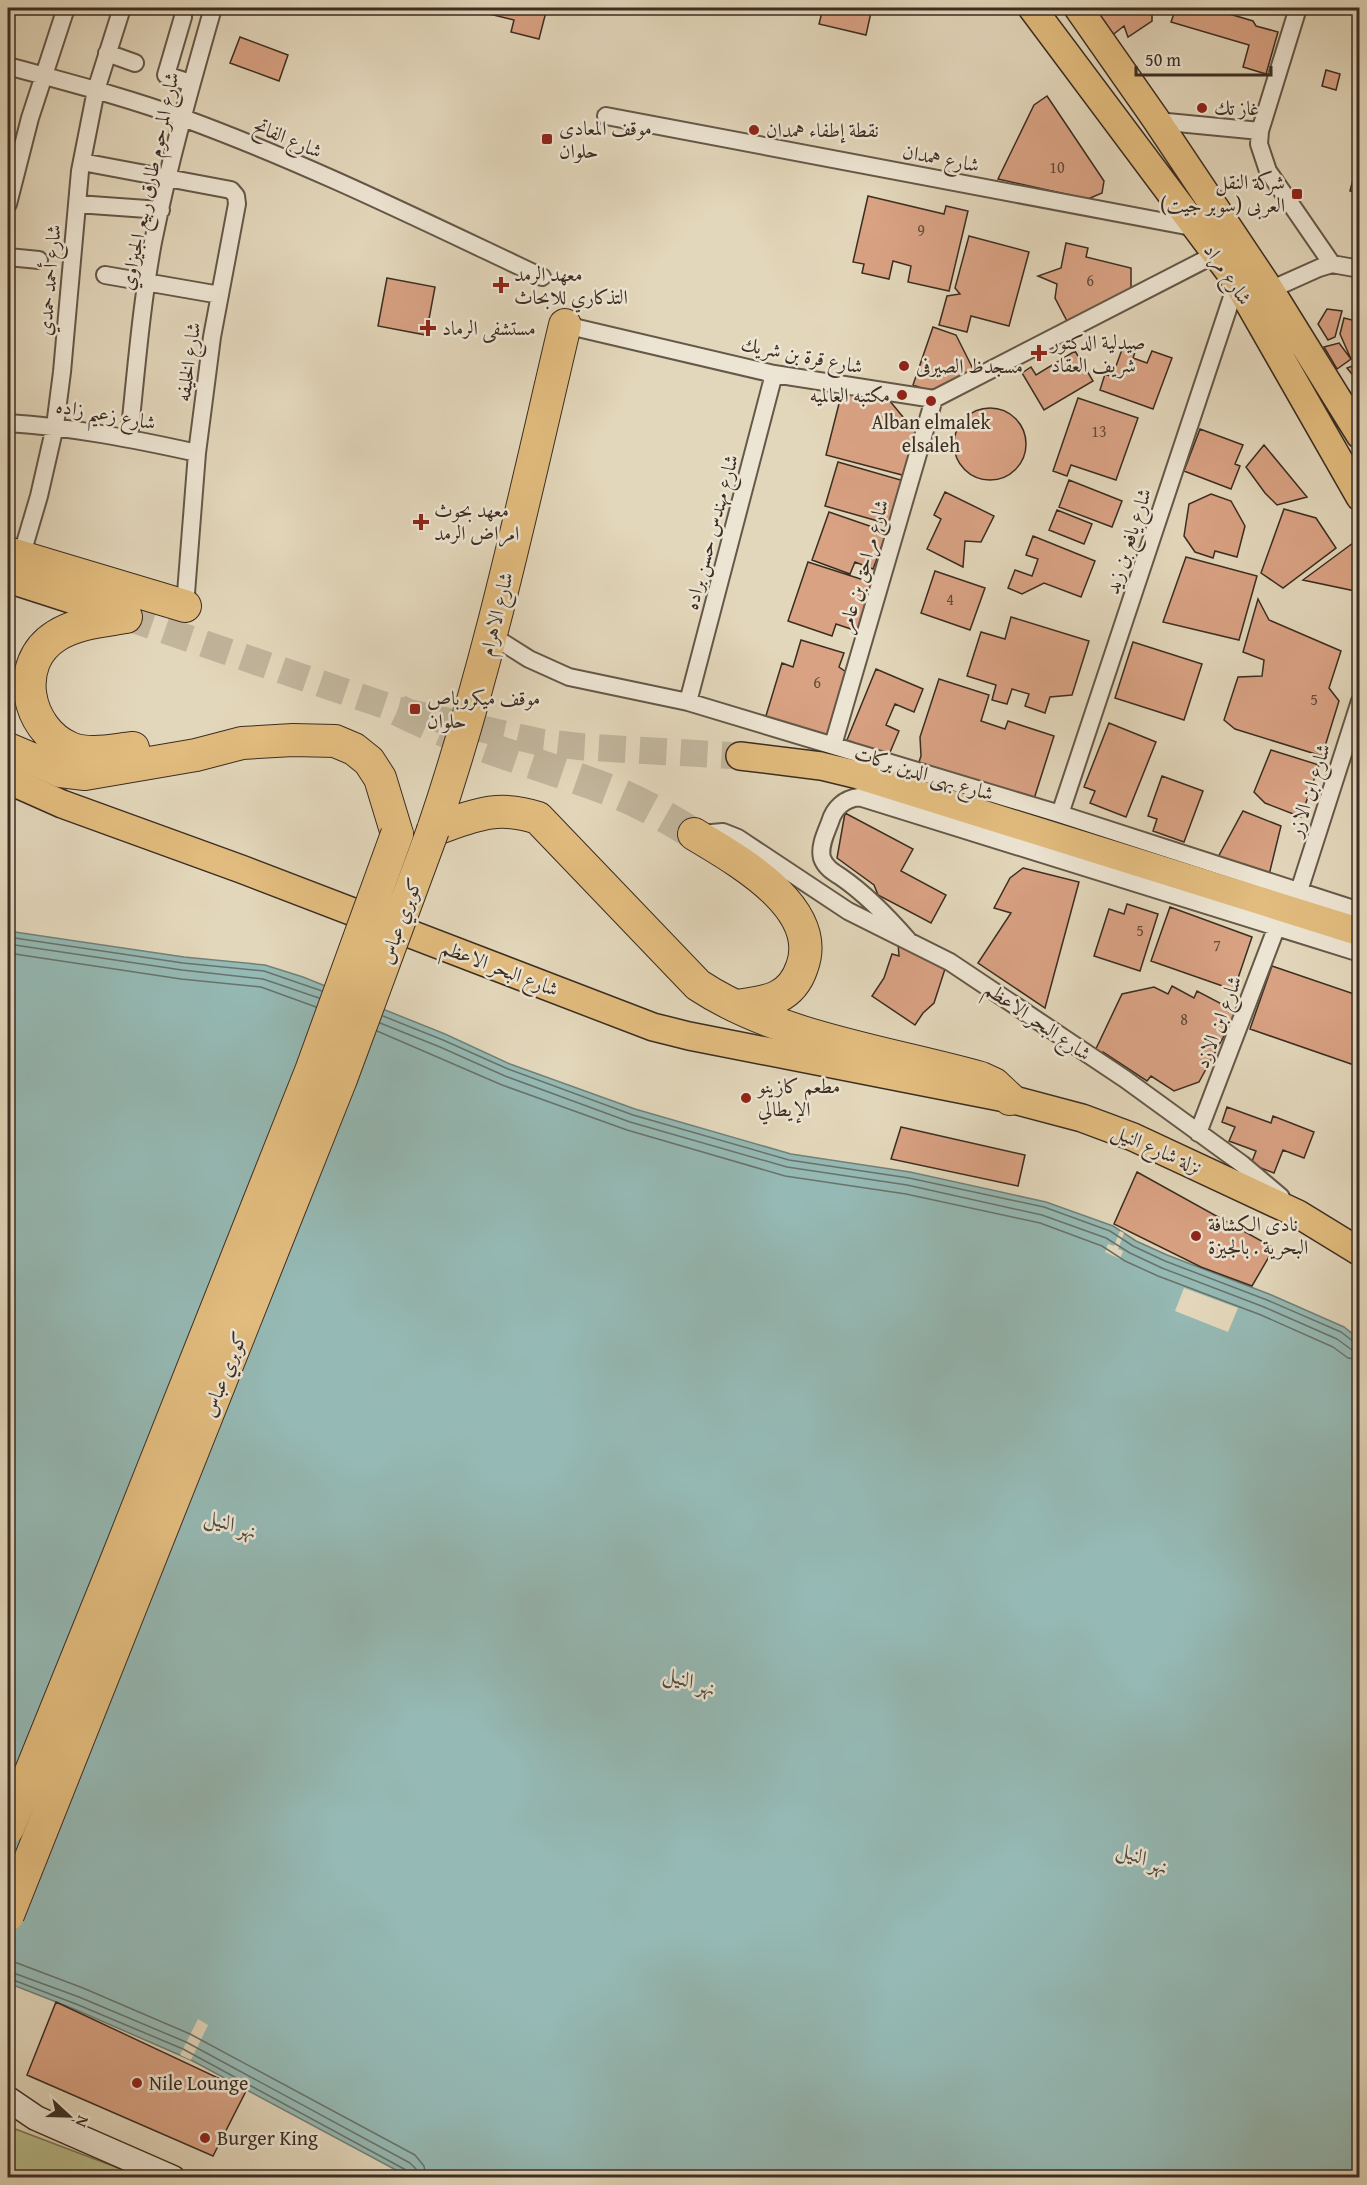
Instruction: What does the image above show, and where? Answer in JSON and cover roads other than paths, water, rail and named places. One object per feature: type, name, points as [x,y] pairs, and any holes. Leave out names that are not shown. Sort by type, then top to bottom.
[{"type":"highway","name":"شارع الاهرام","points":[[434,830],[457,760],[492,635],[565,325]]},
{"type":"highway","points":[[12,563],[185,606]]},
{"type":"highway","points":[[126,617],[74,627],[54,637],[39,654],[30,675],[30,698],[37,720],[51,737],[71,748],[93,752],[187,743],[242,743]]},
{"type":"highway","name":"كوبري عباس","points":[[8,1828],[306,1082],[397,834],[380,778],[369,761],[354,749],[335,741],[293,740],[242,743]]},
{"type":"highway","points":[[8,749],[60,771],[86,774],[196,755],[242,743]]},
{"type":"highway","points":[[434,830],[472,816],[497,810],[519,812],[538,818],[698,985],[718,998],[809,1034],[981,1078],[994,1084],[1010,1099]]},
{"type":"highway","name":"كوبري عباس","points":[[8,1915],[332,1100],[434,830]]},
{"type":"highway","points":[[694,834],[730,856],[768,884],[790,906],[804,933],[807,955],[799,977],[787,992],[765,1002],[736,1006]]},
{"type":"main road","name":"شارع مراد","points":[[1032,8],[1237,282],[1359,497]]},
{"type":"main road","points":[[1060,8],[1088,56],[1100,97]]},
{"type":"main road","name":"شارع مراد","points":[[1078,8],[1270,290],[1359,435]]},
{"type":"main road","points":[[12,563],[126,617]]},
{"type":"main road","name":"شارع بهى الدين بركات","points":[[740,756],[821,766],[858,775],[1222,879],[1359,932]]},
{"type":"main road","name":"شارع البحر الاعظم","points":[[8,780],[62,804],[241,869],[653,1027],[1010,1099]]},
{"type":"main road","name":"نزلة شارع النيل","points":[[1010,1099],[1082,1118],[1133,1137],[1298,1214]]},
{"type":"main road","name":"شارع البحر الاعظم","points":[[1298,1214],[1359,1252]]},
{"type":"main road","points":[[9,2101],[36,2118],[173,2178]]},
{"type":"street","points":[[8,204],[30,118],[66,8]]},
{"type":"street","name":"شارع أحمد حمدي","points":[[12,563],[39,496],[55,426],[82,162],[96,90],[122,8]]},
{"type":"street","name":"شارع المرحوم طارق ربيع الجيزاوي","points":[[129,438],[147,282],[161,210],[191,83],[213,8]]},
{"type":"street","points":[[1298,8],[1260,131],[1259,144],[1268,171],[1332,264]]},
{"type":"street","points":[[183,17],[166,75],[191,83]]},
{"type":"street","points":[[107,53],[135,63]]},
{"type":"street","name":"شارع الفاتح","points":[[8,66],[96,90],[182,118],[296,163],[542,277]]},
{"type":"street","name":"شارع همدان","points":[[606,116],[1197,228]]},
{"type":"street","points":[[1157,122],[1260,131]]},
{"type":"street","name":"شارع الخليفه","points":[[82,162],[231,190],[236,196],[237,204],[212,337],[197,453],[185,606]]},
{"type":"street","points":[[77,204],[161,210]]},
{"type":"street","points":[[934,399],[1216,254]]},
{"type":"street","points":[[8,257],[39,260]]},
{"type":"street","points":[[1270,290],[1332,264],[1359,269]]},
{"type":"street","points":[[105,275],[220,295]]},
{"type":"street","name":"شارع يافع بن زيد","points":[[1060,814],[1237,282]]},
{"type":"street","name":"شارع قرة بن شريك","points":[[565,325],[774,374],[934,399]]},
{"type":"street","name":"شارع مهندس حسن براده","points":[[688,702],[774,374]]},
{"type":"street","name":"شارع مراحق بن عامر","points":[[833,745],[934,399]]},
{"type":"street","name":"شارع زعيم زاده","points":[[8,423],[55,426],[129,438],[197,453]]},
{"type":"street","name":"شارع بهى الدين بركات","points":[[492,635],[529,659],[569,677],[688,702],[1060,814],[1222,879],[1299,891],[1359,911]]},
{"type":"street","name":"شارع ابن الازر","points":[[1299,891],[1359,701]]},
{"type":"street","points":[[908,940],[872,902],[830,870],[822,858],[822,844],[831,818],[835,810],[846,800],[859,797],[1359,953]]},
{"type":"street","name":"شارع البحر الاعظم","points":[[694,834],[723,832],[738,838],[848,911],[950,962],[1125,1079],[1242,1164],[1298,1214]]},
{"type":"street","name":"شارع ابن الازد","points":[[1198,1133],[1277,926]]},
{"type":"water","name":"نهر النيل","points":[[8,931],[184,957],[265,965],[303,977],[445,1034],[510,1064],[635,1109],[791,1154],[910,1172],[1046,1202],[1113,1226],[1136,1241],[1167,1255],[1269,1294],[1344,1327],[1359,1339],[1359,2177],[409,2177],[191,2060],[8,1983]]},
{"type":"tunnel","points":[[126,617],[398,710],[540,742],[584,747],[740,756]]},
{"type":"tunnel","points":[[398,710],[452,734],[617,793],[694,834]]},
{"type":"place","name":"غاز تك","points":[[1202,108]]},
{"type":"place","name":"نقطة إطفاء همدان","points":[[754,130]]},
{"type":"place","name":"موقف المعادى حلوان","points":[[547,139]]},
{"type":"place","name":"شركة النقل العربى (سوبر جيت)","points":[[1297,194]]},
{"type":"place","name":"معهد الرمد التذكاري للابحاث","points":[[501,285]]},
{"type":"place","name":"مستشفى الرماد","points":[[428,328]]},
{"type":"place","name":"صيدلية الدكتور شريف العقاد","points":[[1039,353]]},
{"type":"place","name":"مسجدظ الصيرفى","points":[[904,366]]},
{"type":"place","name":"مكتبه العالميه","points":[[902,395]]},
{"type":"place","name":"Alban elmalek elsaleh","points":[[931,401]]},
{"type":"place","name":"معهد بحوث امراض الرمد","points":[[421,522]]},
{"type":"place","name":"موقف ميكروباص حلوان","points":[[415,709]]},
{"type":"place","name":"مطعم كازينو الإيطالي","points":[[746,1098]]},
{"type":"place","name":"نادى الكشافة البحرية . بالجيزة","points":[[1196,1236]]},
{"type":"place","name":"Nile Lounge","points":[[137,2083]]},
{"type":"place","name":"Burger King","points":[[205,2138]]}]
